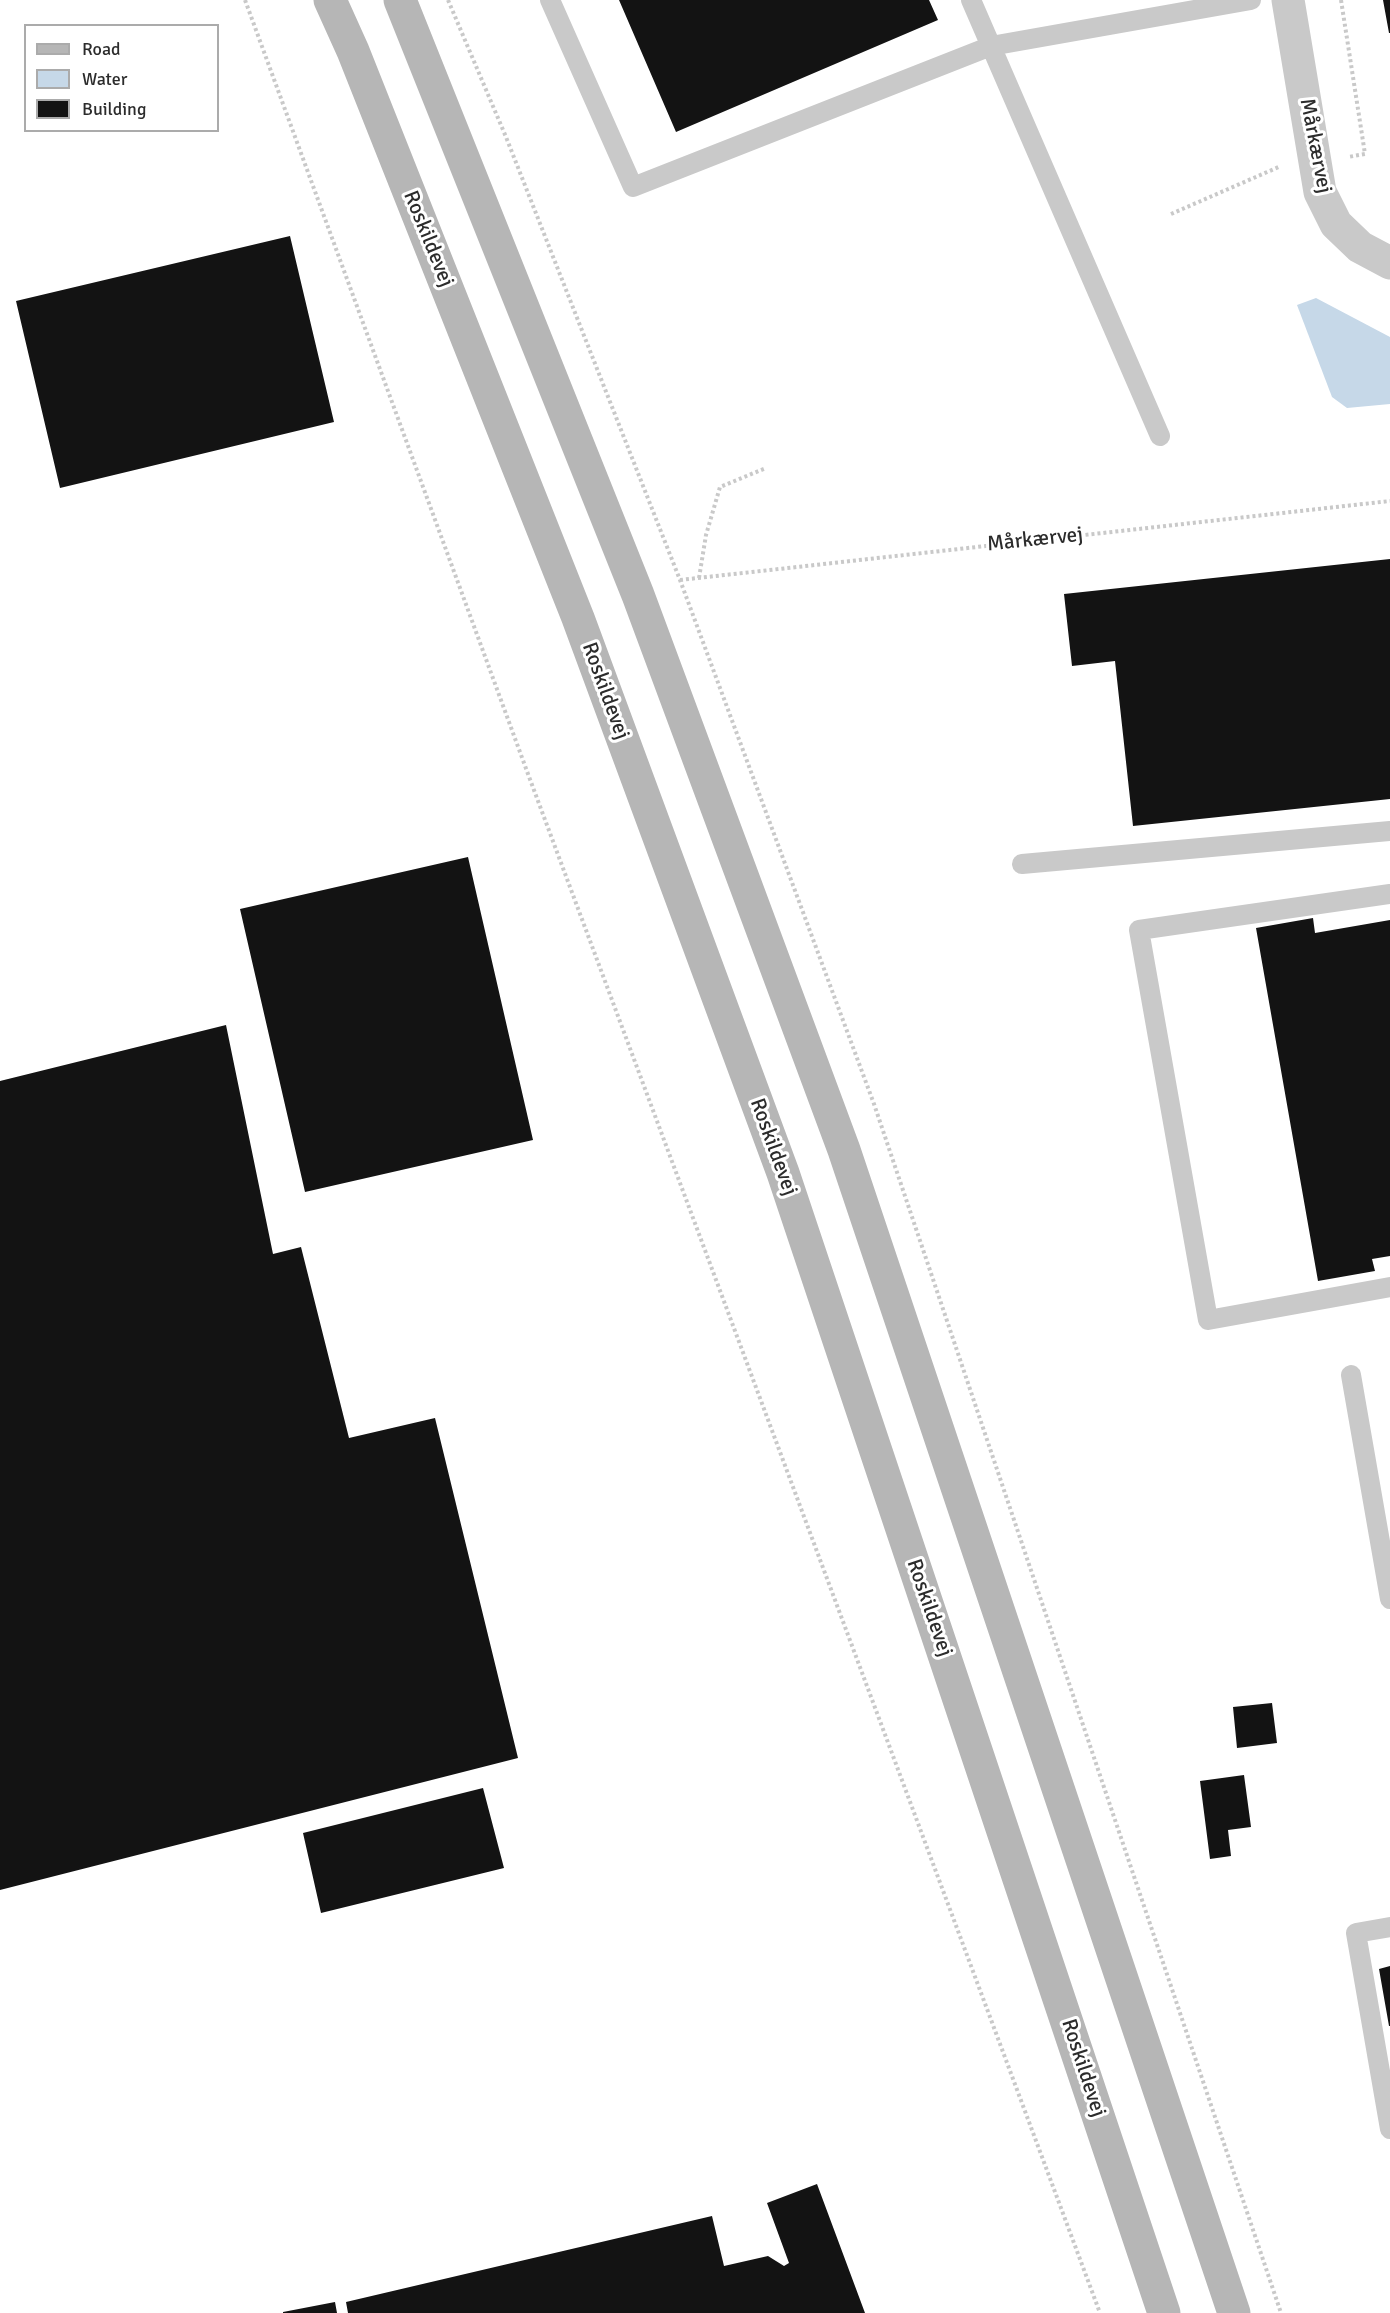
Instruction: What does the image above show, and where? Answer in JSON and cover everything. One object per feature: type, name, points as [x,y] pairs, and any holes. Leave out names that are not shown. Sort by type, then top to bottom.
[{"type":"main road","name":"Roskildevej","points":[[330,0],[358,63],[578,618],[783,1173],[1164,2313]]},
{"type":"main road","points":[[400,0],[638,596],[844,1150],[1234,2313]]},
{"type":"street","name":"Mårkærvej","points":[[1288,0],[1320,192],[1336,224],[1360,247],[1390,263]]},
{"type":"lane","points":[[550,0],[633,187],[991,46],[1251,0]]},
{"type":"lane","points":[[971,0],[1160,436]]},
{"type":"lane","points":[[1022,864],[1390,831]]},
{"type":"lane","points":[[1390,894],[1139,930],[1208,1320],[1390,1287]]},
{"type":"lane","points":[[1351,1375],[1390,1599]]},
{"type":"lane","points":[[1390,1927],[1356,1933],[1390,2129]]},
{"type":"path","points":[[245,0],[528,774],[1100,2313]]},
{"type":"path","points":[[1341,0],[1363,141]]},
{"type":"path","points":[[1171,214],[1281,166],[1316,163]]},
{"type":"path","points":[[699,578],[706,535],[720,487],[766,468]]},
{"type":"path","name":"Mårkærvej","points":[[680,580],[1390,501]]},
{"type":"water","points":[[1316,298],[1390,337],[1390,404],[1347,408],[1332,397],[1297,305]]},
{"type":"building","points":[[619,0],[929,0],[938,20],[676,132]]},
{"type":"building","points":[[1383,0],[1390,0],[1390,33],[1389,33]]},
{"type":"building","points":[[290,236],[334,422],[60,488],[16,301]]},
{"type":"building","points":[[1390,559],[1390,799],[1133,826],[1115,661],[1072,666],[1064,594]]},
{"type":"building","points":[[468,857],[533,1140],[305,1192],[240,909]]},
{"type":"building","points":[[1313,918],[1315,933],[1390,920],[1390,1256],[1372,1259],[1375,1271],[1318,1281],[1256,928]]},
{"type":"building","points":[[226,1025],[273,1254],[301,1247],[349,1438],[435,1418],[518,1758],[0,1890],[0,1081]]},
{"type":"building","points":[[1272,1703],[1277,1743],[1237,1748],[1233,1707]]},
{"type":"building","points":[[1244,1775],[1251,1827],[1228,1830],[1231,1856],[1210,1859],[1200,1781]]},
{"type":"building","points":[[483,1788],[504,1868],[321,1913],[303,1833]]},
{"type":"building","points":[[1390,1966],[1390,2026],[1389,2026],[1379,1969]]},
{"type":"building","points":[[817,2184],[865,2313],[348,2313],[346,2302],[712,2216],[724,2266],[768,2256],[784,2266],[789,2263],[767,2203]]},
{"type":"building","points":[[335,2302],[337,2313],[283,2313],[283,2312]]}]
